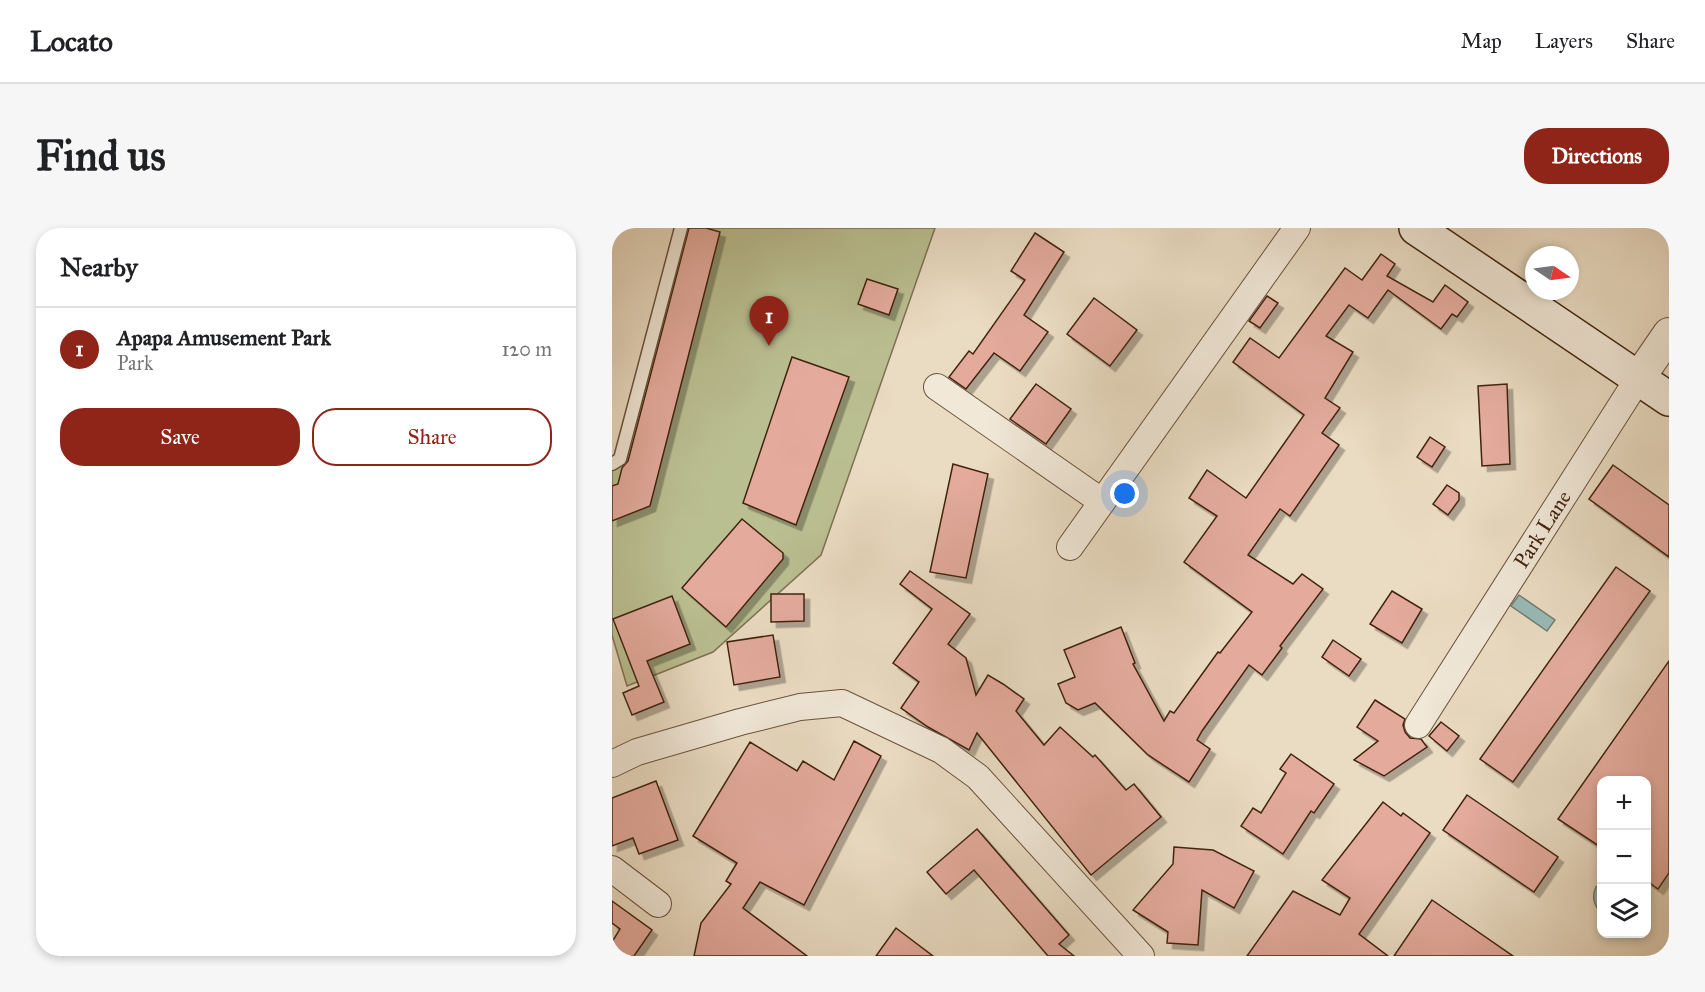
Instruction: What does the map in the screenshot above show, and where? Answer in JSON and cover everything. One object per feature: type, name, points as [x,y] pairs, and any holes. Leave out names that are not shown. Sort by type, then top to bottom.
[{"type":"main road","points":[[1416,228],[1669,399]]},
{"type":"street","points":[[1070,548],[1101,501],[1297,228]]},
{"type":"street","name":"Park Lane","points":[[1418,725],[1669,334]]},
{"type":"street","points":[[937,387],[1101,501]]},
{"type":"street","points":[[612,764],[637,752],[740,722],[800,707],[842,703],[941,750],[978,777],[1141,956]]},
{"type":"street","points":[[612,869],[658,904]]},
{"type":"lane","points":[[612,464],[620,459],[681,228]]},
{"type":"green space","points":[[677,228],[935,228],[821,555],[713,652],[627,686],[612,635],[612,465]]},
{"type":"water","points":[[1519,595],[1555,620],[1547,631],[1511,606]]},
{"type":"water","points":[[1597,886],[1597,907],[1594,898]]},
{"type":"building","points":[[689,228],[706,228],[720,232],[650,506],[612,521],[612,486],[618,484],[622,468],[628,461]]},
{"type":"building","points":[[1035,233],[1064,252],[1024,315],[1048,332],[1020,371],[994,353],[966,389],[949,377],[969,351],[973,354],[1025,280],[1011,271]]},
{"type":"building","points":[[1381,254],[1395,264],[1387,276],[1433,302],[1445,285],[1468,302],[1457,317],[1452,314],[1441,329],[1388,290],[1368,318],[1349,305],[1326,336],[1353,352],[1325,398],[1340,408],[1322,433],[1339,445],[1290,516],[1280,509],[1248,555],[1293,584],[1302,574],[1323,589],[1280,646],[1282,648],[1262,675],[1249,665],[1202,731],[1197,740],[1210,749],[1189,782],[1148,755],[1095,703],[1078,710],[1066,703],[1058,684],[1075,677],[1064,650],[1121,627],[1135,663],[1133,664],[1164,721],[1170,711],[1174,713],[1218,652],[1220,653],[1252,612],[1184,562],[1217,516],[1189,498],[1207,470],[1246,498],[1304,415],[1233,362],[1250,338],[1279,358],[1345,268],[1362,280]]},
{"type":"building","points":[[867,279],[898,289],[889,315],[858,304]]},
{"type":"building","points":[[1267,296],[1278,303],[1260,328],[1249,321]]},
{"type":"building","points":[[1094,298],[1137,330],[1110,366],[1067,334]]},
{"type":"building","points":[[792,357],[849,377],[796,525],[743,503]]},
{"type":"building","points":[[1036,384],[1071,409],[1046,444],[1010,419]]},
{"type":"building","points":[[1507,384],[1510,464],[1482,466],[1478,386]]},
{"type":"building","points":[[1430,437],[1445,447],[1432,467],[1417,457]]},
{"type":"building","points":[[953,464],[988,474],[966,578],[930,572]]},
{"type":"building","points":[[1613,465],[1669,505],[1669,557],[1589,499]]},
{"type":"building","points":[[1447,485],[1459,493],[1459,500],[1448,515],[1433,504]]},
{"type":"building","points":[[742,519],[783,553],[783,559],[726,627],[682,588]]},
{"type":"building","points":[[1616,567],[1650,591],[1513,782],[1480,759]]},
{"type":"building","points":[[910,571],[970,614],[948,644],[966,658],[976,695],[988,675],[1003,684],[1024,699],[1016,711],[1044,745],[1060,727],[1093,757],[1095,755],[1126,790],[1134,784],[1161,817],[1091,875],[977,733],[969,750],[928,727],[901,708],[919,682],[893,663],[932,609],[900,584]]},
{"type":"building","points":[[1392,591],[1422,609],[1402,643],[1370,624]]},
{"type":"building","points":[[771,594],[804,594],[804,621],[771,622]]},
{"type":"building","points":[[672,596],[690,644],[647,661],[664,702],[632,715],[623,693],[639,686],[613,619]]},
{"type":"building","points":[[773,635],[780,677],[734,685],[727,642]]},
{"type":"building","points":[[1333,640],[1361,659],[1349,676],[1322,657]]},
{"type":"building","points":[[1669,661],[1669,873],[1658,889],[1651,884],[1651,776],[1597,776],[1597,845],[1558,819]]},
{"type":"building","points":[[1375,700],[1405,719],[1403,725],[1405,732],[1410,738],[1421,739],[1427,747],[1384,776],[1354,760],[1378,741],[1357,727]]},
{"type":"building","points":[[1441,722],[1459,736],[1447,751],[1429,736]]},
{"type":"building","points":[[854,741],[881,756],[804,905],[760,882],[743,908],[807,956],[694,956],[701,923],[731,884],[726,881],[737,863],[693,836],[750,742],[797,771],[803,761],[834,780]]},
{"type":"building","points":[[1291,754],[1334,784],[1314,813],[1311,811],[1283,854],[1241,826],[1253,808],[1261,813],[1286,773],[1280,769]]},
{"type":"building","points":[[656,781],[678,840],[639,854],[633,838],[612,846],[612,798]]},
{"type":"building","points":[[1467,795],[1558,857],[1534,892],[1443,830]]},
{"type":"building","points":[[1383,802],[1401,816],[1403,813],[1430,833],[1359,934],[1388,956],[1247,956],[1293,891],[1340,915],[1350,898],[1322,880]]},
{"type":"building","points":[[977,829],[1069,935],[1059,944],[1074,956],[1048,956],[974,870],[946,894],[927,872]]},
{"type":"building","points":[[1174,847],[1213,850],[1254,871],[1234,908],[1202,890],[1198,945],[1167,943],[1168,932],[1133,910],[1173,864]]},
{"type":"building","points":[[1432,900],[1513,956],[1394,956]]},
{"type":"building","points":[[612,901],[652,930],[634,956],[612,956],[612,942],[620,929],[612,923]]},
{"type":"building","points":[[896,928],[933,956],[876,956]]},
{"type":"place","name":"Apapa Amusement Park","points":[[769,346]]}]
